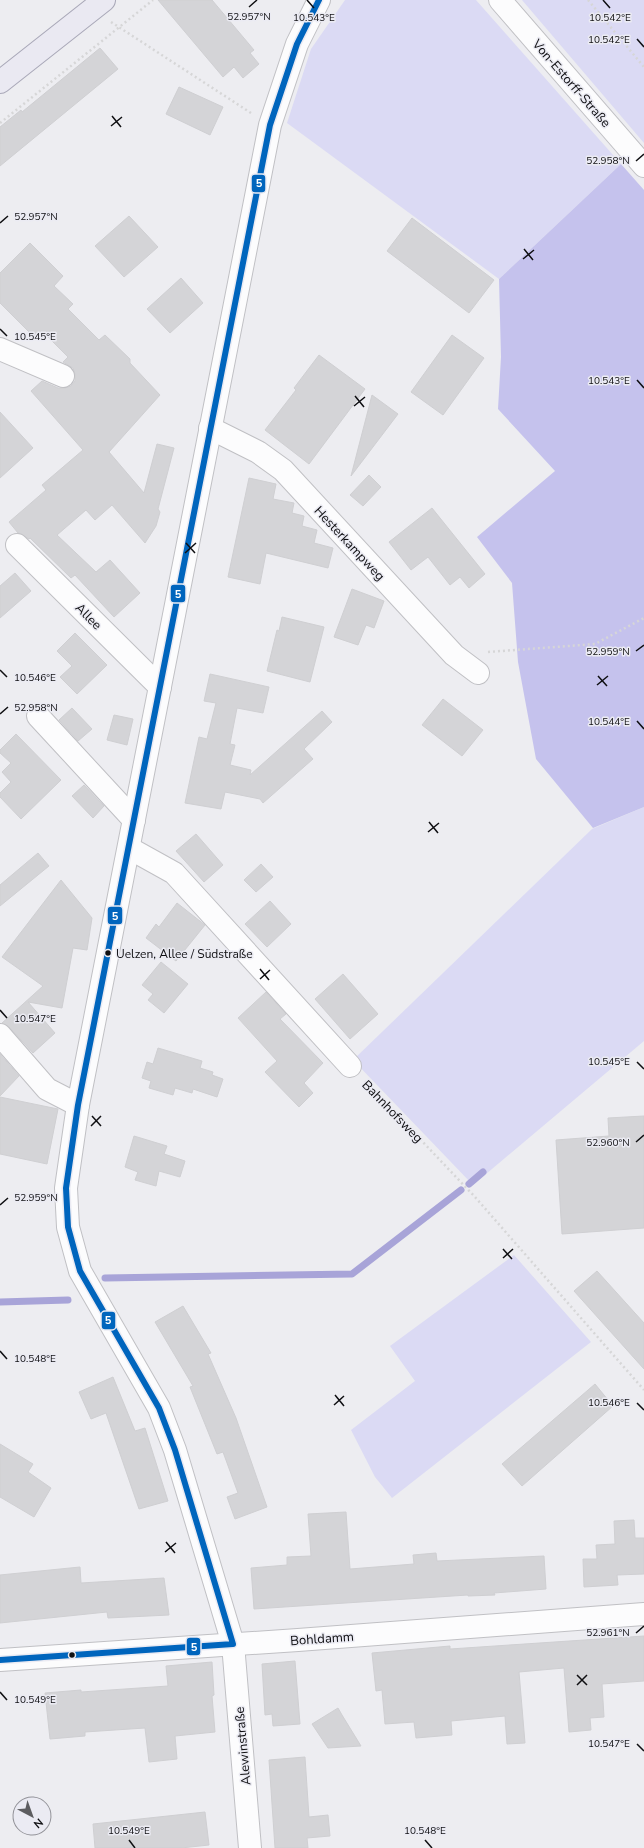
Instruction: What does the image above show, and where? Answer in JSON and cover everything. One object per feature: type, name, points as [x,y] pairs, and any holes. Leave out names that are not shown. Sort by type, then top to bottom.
[{"type":"main road","points":[[0,82],[98,5]]},
{"type":"street","points":[[0,1035],[47,1089],[78,1105],[270,125],[297,44],[318,0]]},
{"type":"street","name":"Von-Estorff-Straße","points":[[500,0],[644,166]]},
{"type":"street","points":[[0,349],[63,376]]},
{"type":"street","name":"Hesterkampweg","points":[[210,428],[258,452],[284,470],[454,655],[478,673]]},
{"type":"street","name":"Allee","points":[[17,545],[160,687]]},
{"type":"street","points":[[38,716],[134,820]]},
{"type":"street","points":[[129,848],[174,873],[350,1066]]},
{"type":"street","name":"Alewinstraße","points":[[78,1105],[66,1188],[68,1227],[80,1271],[159,1408],[175,1450],[233,1644],[250,1848]]},
{"type":"street","name":"Bohldamm","points":[[0,1660],[644,1614]]},
{"type":"path","points":[[0,123],[153,0]]},
{"type":"path","points":[[588,0],[644,67]]},
{"type":"path","points":[[98,5],[120,27],[270,125]]},
{"type":"path","points":[[454,655],[596,644],[644,618]]},
{"type":"path","name":"Bahnhofsweg","points":[[350,1066],[475,1197],[644,1390]]},
{"type":"shaded area","points":[[345,0],[476,0],[621,164],[499,279],[287,123],[311,49]]},
{"type":"shaded area","points":[[522,0],[644,0],[644,143]]},
{"type":"shaded area","points":[[621,164],[644,190],[644,807],[593,828],[536,759],[518,662],[512,583],[477,537],[555,471],[498,409],[501,357],[499,279]]},
{"type":"shaded area","points":[[644,807],[644,1041],[473,1185],[353,1060],[592,829]]},
{"type":"shaded area","points":[[514,1255],[591,1342],[392,1498],[375,1477],[351,1430],[415,1381],[390,1346]]},
{"type":"building","points":[[158,0],[212,0],[254,50],[250,53],[259,64],[243,78],[234,67],[223,77]]},
{"type":"building","points":[[100,48],[118,69],[0,166],[0,127],[21,110],[22,112]]},
{"type":"building","points":[[179,87],[223,107],[210,135],[166,114]]},
{"type":"building","points":[[129,216],[158,247],[124,277],[95,246]]},
{"type":"building","points":[[412,218],[494,280],[469,313],[387,251]]},
{"type":"building","points":[[30,243],[63,276],[54,286],[73,304],[68,309],[99,340],[105,335],[130,359],[130,363],[160,395],[109,452],[144,493],[157,444],[174,448],[158,509],[160,512],[156,526],[145,543],[112,505],[95,520],[86,510],[57,535],[96,572],[110,560],[140,593],[114,617],[75,575],[71,578],[30,538],[29,539],[18,533],[9,522],[46,490],[42,485],[83,450],[31,391],[42,381],[58,388],[71,386],[75,381],[73,368],[63,362],[68,357],[44,333],[37,340],[0,303],[0,273]]},
{"type":"building","points":[[181,278],[203,303],[170,333],[147,309]]},
{"type":"building","points":[[452,335],[484,358],[443,415],[411,392]]},
{"type":"building","points":[[319,355],[365,389],[309,464],[265,430],[296,390],[294,388]]},
{"type":"building","points":[[372,395],[398,414],[351,476]]},
{"type":"building","points":[[0,412],[33,448],[0,478]]},
{"type":"building","points":[[369,475],[381,487],[363,506],[350,495]]},
{"type":"building","points":[[249,478],[276,484],[273,499],[294,503],[292,513],[304,516],[302,526],[317,530],[314,543],[333,548],[328,568],[266,553],[260,584],[228,577]]},
{"type":"building","points":[[432,508],[485,574],[469,588],[460,577],[450,585],[428,557],[411,570],[389,542]]},
{"type":"building","points":[[15,573],[31,591],[0,618],[0,586]]},
{"type":"building","points":[[352,589],[384,601],[374,628],[366,625],[358,645],[334,637]]},
{"type":"building","points":[[282,617],[324,627],[310,682],[267,671],[277,630],[279,631]]},
{"type":"building","points":[[75,633],[107,665],[77,694],[60,677],[72,666],[57,651]]},
{"type":"building","points":[[210,674],[269,687],[263,713],[237,708],[230,744],[235,745],[230,765],[251,770],[250,775],[322,711],[332,722],[304,749],[313,759],[263,803],[260,799],[225,792],[221,809],[185,803],[199,737],[207,739],[216,703],[204,701]]},
{"type":"building","points":[[443,699],[483,730],[462,756],[422,725]]},
{"type":"building","points":[[72,708],[92,729],[78,741],[59,720]]},
{"type":"building","points":[[114,715],[133,719],[127,745],[107,740]]},
{"type":"building","points":[[16,734],[61,780],[21,819],[0,797],[0,793],[11,782],[2,772],[11,763],[0,753],[0,750]]},
{"type":"building","points":[[84,785],[104,806],[93,818],[72,796]]},
{"type":"building","points":[[196,834],[223,865],[204,882],[176,851]]},
{"type":"building","points":[[38,853],[49,866],[0,906],[0,885]]},
{"type":"building","points":[[261,864],[273,877],[256,892],[244,880]]},
{"type":"building","points":[[61,880],[92,918],[87,950],[73,948],[62,1008],[28,1002],[55,1033],[33,1053],[9,1027],[2,1023],[43,986],[2,957]]},
{"type":"building","points":[[270,901],[291,924],[267,947],[245,924]]},
{"type":"building","points":[[177,903],[205,925],[176,961],[146,938],[156,924],[159,927]]},
{"type":"building","points":[[161,962],[188,984],[164,1013],[148,1000],[153,994],[142,985]]},
{"type":"building","points":[[343,974],[378,1014],[350,1039],[315,999]]},
{"type":"building","points":[[266,992],[286,1014],[280,1019],[323,1063],[304,1083],[313,1093],[299,1107],[265,1072],[277,1061],[238,1018]]},
{"type":"building","points":[[158,1048],[202,1061],[200,1068],[213,1072],[212,1075],[223,1079],[217,1097],[193,1089],[192,1093],[175,1088],[173,1095],[149,1088],[151,1081],[142,1078],[147,1062],[153,1064]]},
{"type":"building","points":[[0,1054],[19,1076],[0,1096]]},
{"type":"building","points":[[0,1097],[58,1109],[47,1164],[0,1154]]},
{"type":"building","points":[[644,1116],[644,1228],[562,1234],[556,1140],[609,1136],[608,1118]]},
{"type":"building","points":[[134,1136],[167,1146],[164,1154],[185,1161],[180,1177],[159,1171],[156,1186],[135,1180],[138,1172],[125,1167]]},
{"type":"building","points":[[597,1271],[644,1323],[644,1369],[574,1291]]},
{"type":"building","points":[[183,1306],[211,1353],[208,1354],[236,1418],[267,1507],[235,1519],[227,1497],[238,1493],[223,1452],[217,1454],[190,1387],[193,1386],[155,1322]]},
{"type":"building","points":[[113,1377],[135,1431],[145,1428],[168,1501],[139,1509],[106,1413],[91,1419],[79,1392]]},
{"type":"building","points":[[595,1384],[613,1406],[522,1486],[502,1464]]},
{"type":"building","points":[[0,1444],[33,1464],[28,1472],[51,1488],[34,1517],[0,1497]]},
{"type":"building","points":[[346,1512],[350,1569],[414,1564],[413,1555],[436,1553],[437,1561],[544,1556],[546,1589],[494,1593],[495,1595],[468,1595],[254,1609],[251,1568],[287,1565],[287,1557],[311,1556],[308,1514]]},
{"type":"building","points":[[634,1520],[635,1538],[644,1538],[644,1574],[617,1575],[618,1585],[584,1587],[583,1559],[597,1559],[596,1545],[615,1544],[614,1521]]},
{"type":"building","points":[[80,1567],[81,1583],[164,1578],[169,1615],[108,1618],[107,1612],[0,1623],[0,1575]]},
{"type":"building","points":[[644,1636],[644,1681],[602,1684],[604,1717],[590,1718],[591,1730],[569,1732],[564,1668],[519,1672],[525,1743],[507,1744],[505,1716],[451,1721],[452,1735],[416,1738],[414,1722],[385,1724],[382,1690],[376,1691],[372,1653],[450,1646],[450,1649]]},
{"type":"building","points":[[295,1661],[300,1724],[273,1726],[272,1714],[265,1715],[262,1664]]},
{"type":"building","points":[[212,1662],[214,1695],[212,1696],[215,1732],[175,1736],[177,1759],[149,1762],[145,1728],[85,1732],[85,1736],[50,1739],[45,1693],[168,1686],[166,1666]]},
{"type":"building","points":[[338,1708],[361,1746],[328,1748],[312,1724]]},
{"type":"building","points":[[305,1757],[309,1817],[328,1815],[330,1836],[307,1838],[308,1848],[275,1848],[269,1760]]},
{"type":"building","points":[[205,1812],[209,1845],[181,1848],[95,1848],[93,1824]]},
{"type":"waterway","points":[[469,1184],[483,1172]]},
{"type":"waterway","points":[[105,1278],[352,1274],[461,1190]]},
{"type":"waterway","points":[[0,1302],[68,1300]]},
{"type":"transit line","name":"5","points":[[0,1660],[233,1644],[175,1450],[159,1408],[80,1271],[68,1227],[66,1188],[78,1105],[270,125],[297,44],[319,0]]},
{"type":"place","name":"Uelzen, Allee / Südstraße","points":[[108,953]]}]
